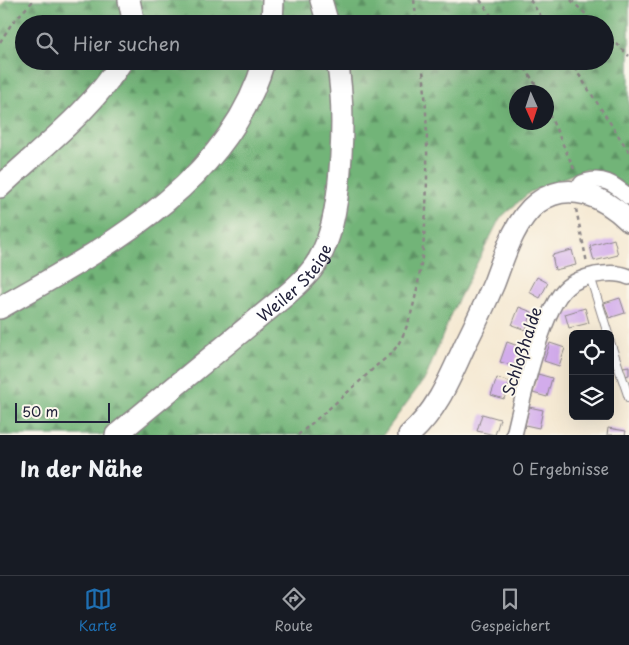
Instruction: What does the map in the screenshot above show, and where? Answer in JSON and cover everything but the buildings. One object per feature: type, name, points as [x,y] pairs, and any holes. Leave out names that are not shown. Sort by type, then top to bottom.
[{"type":"street","points":[[129,0],[132,15]]},
{"type":"street","points":[[272,15],[273,0]]},
{"type":"street","points":[[321,0],[325,15]]},
{"type":"street","points":[[0,187],[81,110],[106,84],[116,70]]},
{"type":"street","points":[[0,308],[115,238],[152,212],[186,184],[213,156],[237,124],[255,90],[261,70]]},
{"type":"street","name":"Weiler Steige","points":[[116,435],[288,293],[306,276],[320,257],[331,228],[340,159],[342,108],[338,70]]},
{"type":"street","points":[[576,190],[582,183],[600,179],[616,186],[629,197]]},
{"type":"street","points":[[409,435],[426,418],[439,399],[490,292],[520,222],[536,204],[558,193],[576,190],[606,201],[629,221]]},
{"type":"street","name":"Schloßhalde","points":[[514,435],[528,377],[550,311],[566,287],[590,276],[605,273],[623,274],[629,277]]},
{"type":"lane","points":[[590,276],[607,330]]},
{"type":"lane","points":[[614,354],[629,398]]},
{"type":"path","points":[[20,15],[34,0]]},
{"type":"path","points":[[414,0],[416,15]]},
{"type":"path","points":[[480,0],[491,15]]},
{"type":"path","points":[[530,0],[540,15]]},
{"type":"path","points":[[571,0],[587,15]]},
{"type":"path","points":[[0,42],[15,20]]},
{"type":"path","points":[[614,41],[629,56]]},
{"type":"path","points":[[298,435],[345,396],[397,347],[411,314],[424,240],[427,150],[423,70]]},
{"type":"path","points":[[527,70],[536,85]]},
{"type":"path","points":[[576,70],[629,152]]},
{"type":"path","points":[[554,129],[576,190],[590,276]]},
{"type":"green space","points":[[6,0],[629,0],[629,190],[606,173],[585,169],[530,192],[500,218],[452,312],[426,377],[383,435],[0,435],[0,6]]}]
